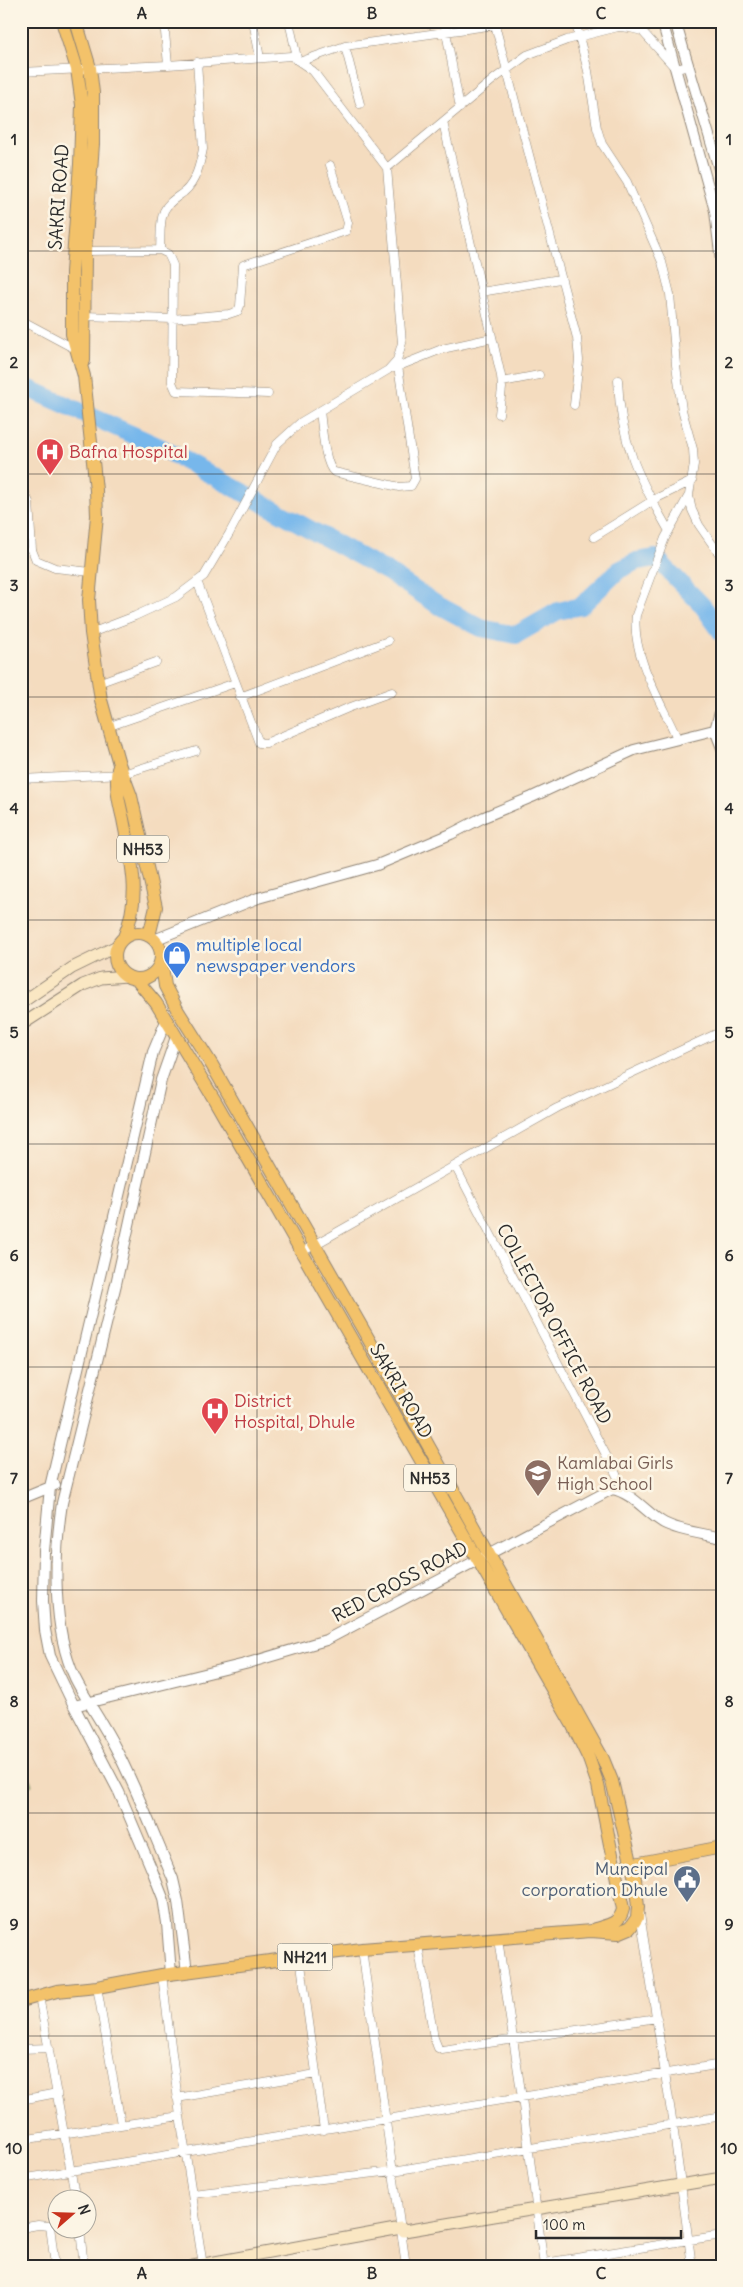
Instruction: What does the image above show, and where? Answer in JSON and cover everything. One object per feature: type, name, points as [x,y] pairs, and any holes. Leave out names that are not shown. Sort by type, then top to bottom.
[{"type":"main road","name":"SAKRI ROAD","points":[[62,21],[93,93],[93,144],[85,251],[84,316],[81,352],[93,456],[96,516],[89,600],[91,633],[98,683],[107,727],[120,770]]},
{"type":"main road","name":"SAKRI ROAD","points":[[76,21],[84,69],[82,129],[72,272],[72,334],[81,352]]},
{"type":"main road","name":"NH53","points":[[120,770],[131,796],[156,907],[151,938]]},
{"type":"main road","name":"NH53","points":[[120,770],[119,802],[134,880],[135,900],[131,920],[120,942]]},
{"type":"main road","points":[[21,1003],[72,968],[138,933],[151,938],[160,951],[166,986],[178,1012],[204,1051],[314,1245],[483,1557],[558,1675],[603,1759],[612,1781],[632,1865],[638,1907],[636,1918],[630,1928],[618,1933],[591,1931]]},
{"type":"main road","points":[[120,942],[115,954],[116,963],[120,971],[132,978]]},
{"type":"main road","points":[[21,1025],[83,985],[101,978],[145,978],[158,967],[161,959]]},
{"type":"main road","name":"SAKRI ROAD","points":[[132,978],[156,1003],[483,1557],[589,1759],[604,1814],[615,1868]]},
{"type":"main road","points":[[615,1868],[722,1846]]},
{"type":"main road","name":"NH211","points":[[21,2002],[57,1992],[97,1987],[167,1974],[362,1949],[591,1931],[617,1921],[621,1917],[622,1899],[615,1868]]},
{"type":"main road","points":[[199,2265],[401,2228],[404,2232],[722,2178]]},
{"type":"street","points":[[164,21],[168,65]]},
{"type":"street","points":[[253,21],[260,58]]},
{"type":"street","points":[[289,21],[299,60]]},
{"type":"street","points":[[444,21],[460,108]]},
{"type":"street","points":[[575,21],[590,78],[597,128],[602,144],[627,182],[662,262],[670,294],[682,410],[693,449],[694,464],[689,496],[667,534],[636,615],[635,634],[641,658],[677,738]]},
{"type":"street","points":[[662,21],[715,211],[722,270]]},
{"type":"street","points":[[675,21],[722,179]]},
{"type":"street","points":[[299,60],[345,46],[446,32],[494,23],[577,338],[579,360],[574,406]]},
{"type":"street","points":[[387,168],[527,55],[580,37],[618,28],[642,31],[676,69]]},
{"type":"street","points":[[345,46],[360,104]]},
{"type":"street","points":[[21,72],[168,65],[282,55],[299,60],[313,71],[387,168],[402,343],[397,360],[388,370]]},
{"type":"street","points":[[160,250],[163,213],[169,202],[186,190],[196,176],[203,149],[197,62]]},
{"type":"street","points":[[676,69],[689,66]]},
{"type":"street","points":[[443,122],[502,382],[499,414]]},
{"type":"street","points":[[84,316],[172,319],[229,314],[238,311],[243,265],[346,231],[348,223],[330,165]]},
{"type":"street","points":[[85,251],[160,250],[168,254],[173,265],[172,382],[176,391],[268,394]]},
{"type":"street","points":[[481,292],[560,279]]},
{"type":"street","points":[[21,320],[81,352]]},
{"type":"street","points":[[91,633],[135,616],[176,597],[204,576],[229,534],[277,444],[301,422],[388,370],[442,349],[492,338]]},
{"type":"street","points":[[320,411],[331,470],[399,487],[411,486],[415,479],[398,366]]},
{"type":"street","points":[[502,382],[539,375]]},
{"type":"street","points":[[618,380],[621,421],[625,441],[632,461],[667,534]]},
{"type":"street","points":[[594,537],[652,501],[692,481]]},
{"type":"street","points":[[21,484],[29,502],[32,550],[36,560],[55,568],[92,572]]},
{"type":"street","points":[[689,496],[698,525],[722,558]]},
{"type":"street","points":[[197,581],[256,739],[262,744],[392,692]]},
{"type":"street","points":[[240,697],[388,641]]},
{"type":"street","points":[[98,683],[156,662]]},
{"type":"street","points":[[107,727],[235,683]]},
{"type":"street","points":[[722,705],[718,729],[722,748]]},
{"type":"street","points":[[151,938],[258,898],[377,865],[451,834],[634,750],[718,729]]},
{"type":"street","points":[[21,779],[120,770],[196,751]]},
{"type":"street","points":[[166,1021],[153,1052],[50,1487],[44,1551],[43,1601],[45,1630],[50,1656],[74,1706],[120,1792],[162,1898],[167,1923],[167,1974],[177,2098],[192,2194],[199,2265]]},
{"type":"street","points":[[302,1252],[557,1108],[722,1030]]},
{"type":"street","points":[[176,1037],[161,1080],[103,1334],[67,1479],[58,1532],[59,1620],[74,1676],[115,1748],[172,1879],[178,1901],[187,1972]]},
{"type":"street","name":"COLLECTOR OFFICE ROAD","points":[[455,1166],[627,1495]]},
{"type":"street","points":[[87,1330],[103,1334]]},
{"type":"street","points":[[21,1499],[67,1479]]},
{"type":"street","name":"RED CROSS ROAD","points":[[74,1706],[245,1664],[326,1640],[608,1490],[619,1490],[627,1495]]},
{"type":"street","points":[[627,1495],[647,1512],[667,1525],[722,1538]]},
{"type":"street","points":[[638,1907],[673,2125],[692,2266]]},
{"type":"street","points":[[498,1939],[544,2264],[722,2235]]},
{"type":"street","points":[[418,1945],[434,2038],[438,2048],[448,2051],[656,2018]]},
{"type":"street","points":[[362,1949],[406,2266]]},
{"type":"street","points":[[300,1958],[324,2130]]},
{"type":"street","points":[[97,1987],[121,2124]]},
{"type":"street","points":[[39,1996],[75,2190]]},
{"type":"street","points":[[21,2049],[49,2048]]},
{"type":"street","points":[[21,2179],[722,2064]]},
{"type":"street","points":[[177,2098],[316,2074]]},
{"type":"street","points":[[21,2100],[57,2093]]},
{"type":"street","points":[[21,2140],[180,2116]]},
{"type":"street","points":[[192,2194],[393,2171],[722,2116]]},
{"type":"street","points":[[21,2228],[38,2224],[50,2226],[54,2266]]},
{"type":"street","points":[[81,2240],[84,2266]]},
{"type":"green space","points":[[21,1753],[32,1785],[21,1788]]},
{"type":"waterway","points":[[21,385],[160,447],[388,572],[436,604],[481,628],[516,635],[558,611],[581,606],[619,570],[637,561],[656,558],[702,605],[722,633]]},
{"type":"place","name":"Bafna Hospital","points":[[50,476]]},
{"type":"place","name":"multiple local newspaper vendors","points":[[177,979]]},
{"type":"place","name":"District Hospital, Dhule","points":[[215,1435]]},
{"type":"place","name":"Kamlabai Girls High School","points":[[538,1497]]},
{"type":"place","name":"Muncipal corporation Dhule","points":[[687,1903]]}]
